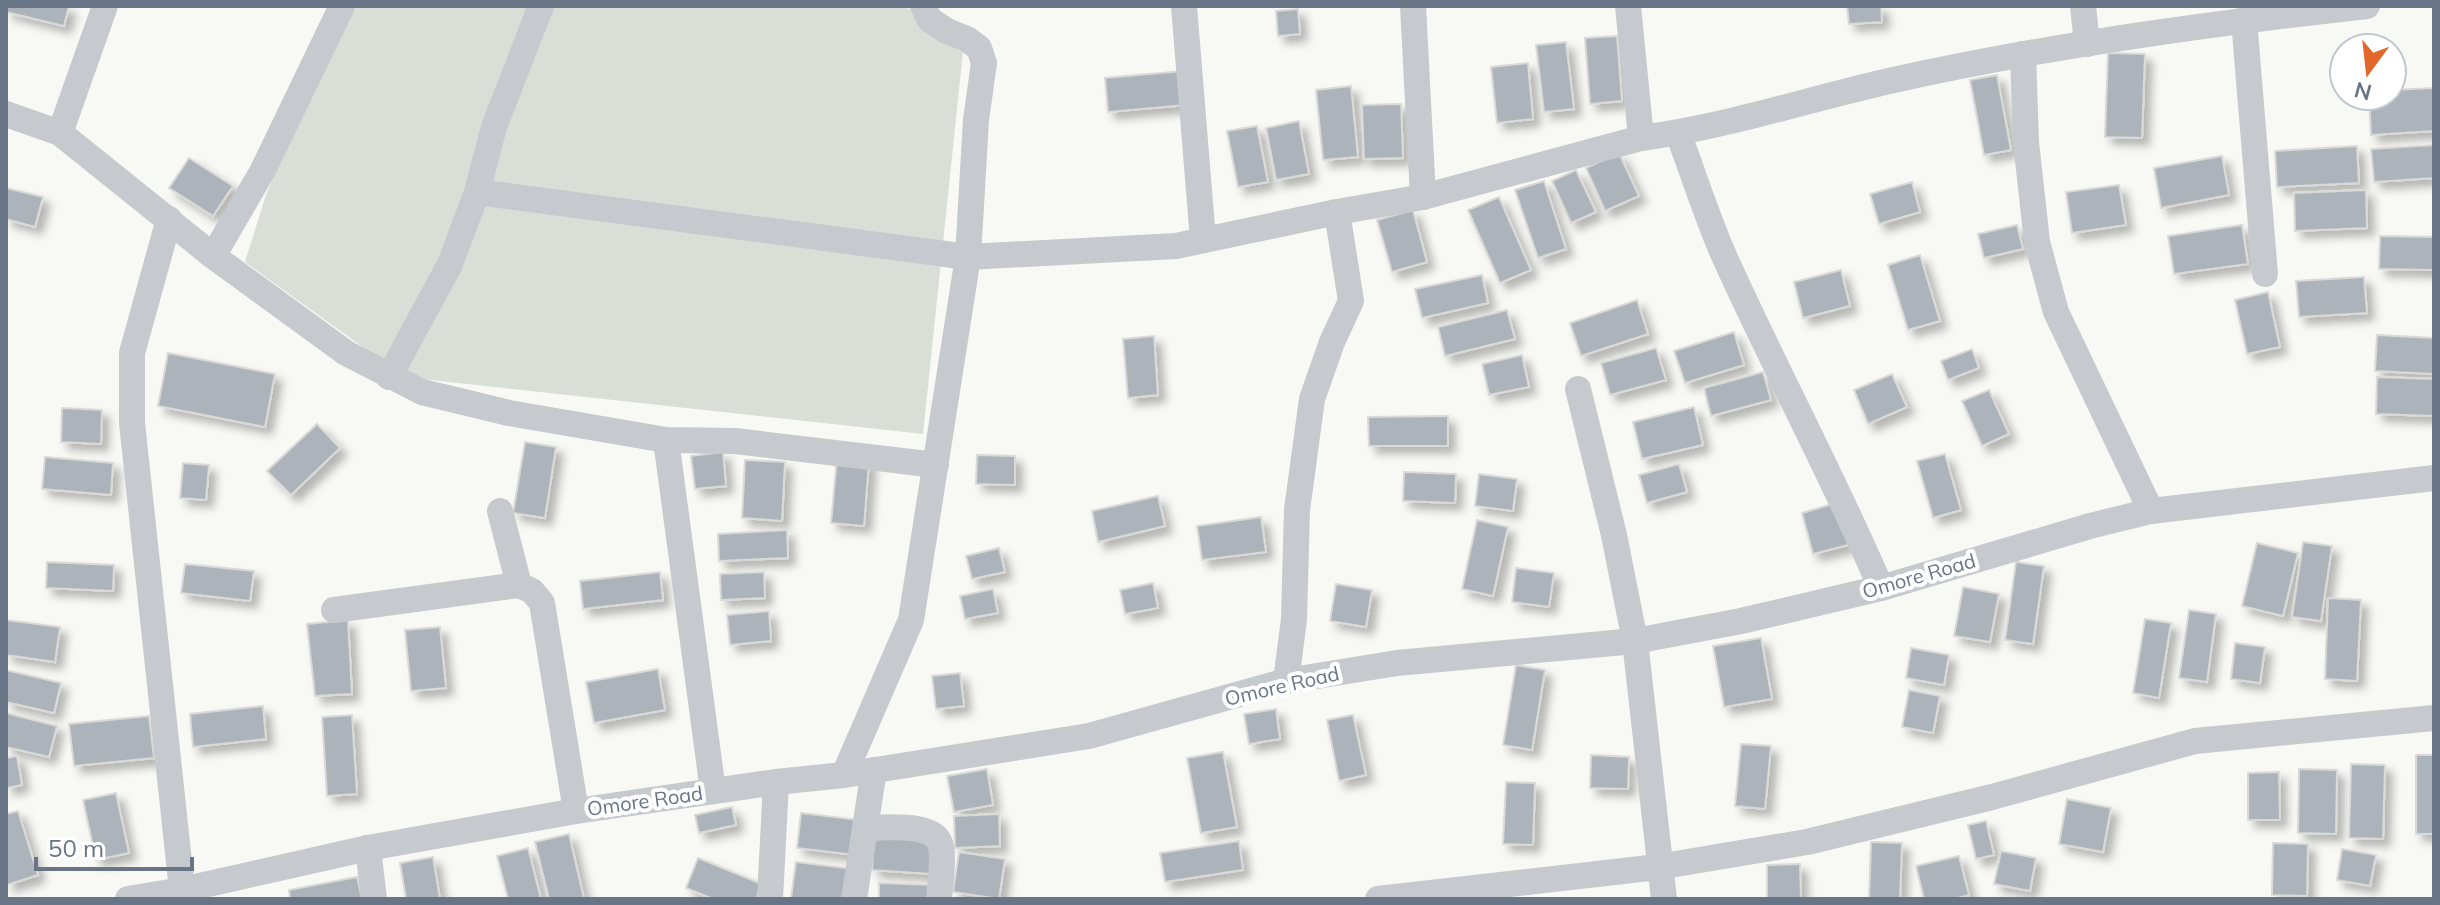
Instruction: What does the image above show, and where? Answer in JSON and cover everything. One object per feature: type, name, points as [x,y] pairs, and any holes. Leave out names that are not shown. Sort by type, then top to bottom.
[{"type":"street","points":[[60,133],[105,6]]},
{"type":"street","points":[[213,256],[262,172],[342,6]]},
{"type":"street","points":[[389,377],[450,264],[477,192],[494,127],[541,6]]},
{"type":"street","points":[[844,775],[911,620],[968,257],[976,120],[984,63],[979,48],[930,20],[923,6]]},
{"type":"street","points":[[1184,6],[1203,240]]},
{"type":"street","points":[[1413,6],[1423,197]]},
{"type":"street","points":[[1628,6],[1641,138]]},
{"type":"street","points":[[2083,6],[2087,44]]},
{"type":"street","points":[[477,192],[968,257],[1176,246],[1423,197],[1641,138],[1678,133],[1889,81],[2023,54],[2303,10],[2367,6]]},
{"type":"street","points":[[2244,20],[2265,274]]},
{"type":"street","points":[[2023,54],[2026,142],[2037,242],[2056,312],[2151,511]]},
{"type":"street","points":[[6,114],[60,133],[213,256],[346,353],[422,392],[478,407],[666,440],[735,441],[936,465]]},
{"type":"street","points":[[1678,133],[1724,255],[1781,378],[1843,499],[1881,588]]},
{"type":"street","points":[[1286,681],[1294,619],[1297,510],[1312,399],[1332,342],[1351,301],[1337,212]]},
{"type":"street","points":[[169,219],[132,353],[132,423],[182,890]]},
{"type":"street","points":[[1578,389],[1614,535],[1635,641],[1664,899]]},
{"type":"street","points":[[666,440],[713,791]]},
{"type":"street","name":"Omore Road","points":[[128,899],[182,890],[368,848],[576,811],[844,775],[1089,736],[1286,681],[1397,663],[1635,641],[1741,621],[1881,588],[2151,511],[2434,478]]},
{"type":"street","points":[[500,511],[519,585]]},
{"type":"street","points":[[334,610],[519,585],[532,591],[542,603],[576,811]]},
{"type":"street","points":[[1378,899],[1658,867],[1822,838],[1992,797],[2195,741],[2434,718]]},
{"type":"street","points":[[854,899],[874,770]]},
{"type":"street","points":[[770,899],[776,782]]},
{"type":"street","points":[[865,828],[919,828],[933,832],[941,843],[939,899]]},
{"type":"street","points":[[368,848],[374,899]]},
{"type":"shaded area","points":[[344,6],[904,6],[964,42],[923,434],[404,377],[245,262],[266,195]]},
{"type":"building","points":[[6,6],[69,6],[64,26],[6,12]]},
{"type":"building","points":[[1847,6],[1881,6],[1882,22],[1849,24]]},
{"type":"building","points":[[1298,9],[1300,34],[1278,36],[1276,11]]},
{"type":"building","points":[[1617,36],[1622,101],[1590,104],[1585,38]]},
{"type":"building","points":[[1566,42],[1574,109],[1544,112],[1536,45]]},
{"type":"building","points":[[2108,53],[2145,54],[2142,138],[2105,137]]},
{"type":"building","points":[[1528,63],[1533,119],[1497,123],[1491,67]]},
{"type":"building","points":[[1183,71],[1186,105],[1108,112],[1105,78]]},
{"type":"building","points":[[1997,75],[2011,150],[1984,155],[1970,80]]},
{"type":"building","points":[[1351,86],[1358,157],[1323,160],[1316,90]]},
{"type":"building","points":[[2434,88],[2434,131],[2371,135],[2370,112],[2408,112],[2408,89]]},
{"type":"building","points":[[1401,104],[1403,158],[1364,159],[1362,105]]},
{"type":"building","points":[[1299,121],[1309,174],[1276,180],[1266,128]]},
{"type":"building","points":[[1257,126],[1268,182],[1238,187],[1227,131]]},
{"type":"building","points":[[2434,145],[2434,178],[2374,182],[2371,149]]},
{"type":"building","points":[[2357,146],[2359,183],[2277,187],[2275,151]]},
{"type":"building","points":[[1619,153],[1639,196],[1605,211],[1586,168]]},
{"type":"building","points":[[2222,156],[2229,195],[2161,208],[2154,168]]},
{"type":"building","points":[[189,158],[233,186],[213,216],[169,188]]},
{"type":"building","points":[[1576,170],[1596,212],[1571,223],[1552,181]]},
{"type":"building","points":[[1544,181],[1566,249],[1538,258],[1515,190]]},
{"type":"building","points":[[1912,182],[1920,212],[1879,224],[1870,194]]},
{"type":"building","points":[[2119,185],[2126,225],[2072,233],[2066,192]]},
{"type":"building","points":[[6,188],[43,197],[35,227],[6,219]]},
{"type":"building","points":[[2366,190],[2367,228],[2295,231],[2294,193]]},
{"type":"building","points":[[1499,197],[1531,270],[1500,283],[1468,210]]},
{"type":"building","points":[[1413,210],[1427,262],[1392,272],[1377,220]]},
{"type":"building","points":[[2017,225],[2023,249],[1984,258],[1978,234]]},
{"type":"building","points":[[2242,225],[2248,264],[2174,274],[2168,236]]},
{"type":"building","points":[[2380,236],[2434,237],[2434,270],[2379,269]]},
{"type":"building","points":[[1920,255],[1940,321],[1908,330],[1888,265]]},
{"type":"building","points":[[1841,270],[1850,306],[1803,318],[1794,282]]},
{"type":"building","points":[[1482,275],[1488,303],[1422,318],[1415,289]]},
{"type":"building","points":[[2364,277],[2367,313],[2299,317],[2296,281]]},
{"type":"building","points":[[2268,292],[2280,347],[2247,354],[2235,300]]},
{"type":"building","points":[[1637,300],[1648,334],[1581,356],[1570,323]]},
{"type":"building","points":[[1507,310],[1515,339],[1445,356],[1438,327]]},
{"type":"building","points":[[1734,332],[1744,365],[1685,383],[1674,351]]},
{"type":"building","points":[[2377,335],[2434,338],[2434,374],[2375,371]]},
{"type":"building","points":[[1154,336],[1158,395],[1128,398],[1123,339]]},
{"type":"building","points":[[1656,348],[1666,380],[1610,395],[1601,363]]},
{"type":"building","points":[[1972,349],[1979,368],[1948,380],[1941,361]]},
{"type":"building","points":[[168,353],[275,374],[265,427],[158,406]]},
{"type":"building","points":[[1522,355],[1529,387],[1489,395],[1482,364]]},
{"type":"building","points":[[1763,372],[1771,400],[1711,416],[1704,388]]},
{"type":"building","points":[[1892,374],[1907,407],[1868,424],[1854,390]]},
{"type":"building","points":[[2377,377],[2434,379],[2434,416],[2376,414]]},
{"type":"building","points":[[1989,390],[2009,434],[1982,446],[1962,401]]},
{"type":"building","points":[[1694,407],[1703,445],[1642,459],[1633,422]]},
{"type":"building","points":[[62,408],[102,410],[101,444],[61,442]]},
{"type":"building","points":[[1448,416],[1448,446],[1369,446],[1368,417]]},
{"type":"building","points":[[317,424],[340,448],[291,495],[267,471]]},
{"type":"building","points":[[525,442],[556,447],[545,518],[513,513]]},
{"type":"building","points":[[723,452],[726,486],[695,489],[691,456]]},
{"type":"building","points":[[1945,454],[1961,510],[1933,518],[1917,461]]},
{"type":"building","points":[[977,455],[1015,456],[1015,485],[976,484]]},
{"type":"building","points":[[45,457],[113,463],[111,495],[42,489]]},
{"type":"building","points":[[837,458],[869,461],[864,526],[831,523]]},
{"type":"building","points":[[745,460],[785,462],[782,521],[742,518]]},
{"type":"building","points":[[183,463],[209,465],[206,500],[180,498]]},
{"type":"building","points":[[1679,464],[1687,492],[1647,503],[1639,475]]},
{"type":"building","points":[[1404,472],[1456,474],[1455,503],[1403,501]]},
{"type":"building","points":[[1479,474],[1517,479],[1513,511],[1475,506]]},
{"type":"building","points":[[1158,496],[1165,526],[1098,542],[1092,511]]},
{"type":"building","points":[[1836,503],[1848,545],[1813,554],[1802,513]]},
{"type":"building","points":[[1261,517],[1266,552],[1202,560],[1197,526]]},
{"type":"building","points":[[1477,520],[1508,527],[1493,596],[1462,589]]},
{"type":"building","points":[[787,530],[788,558],[719,561],[718,534]]},
{"type":"building","points":[[2303,542],[2332,546],[2321,621],[2292,617]]},
{"type":"building","points":[[2257,543],[2298,553],[2283,616],[2242,606]]},
{"type":"building","points":[[999,548],[1005,572],[972,579],[966,556]]},
{"type":"building","points":[[47,562],[114,565],[113,591],[46,588]]},
{"type":"building","points":[[2016,562],[2044,566],[2033,644],[2005,640]]},
{"type":"building","points":[[185,564],[254,571],[250,601],[181,593]]},
{"type":"building","points":[[1516,568],[1554,573],[1549,607],[1512,602]]},
{"type":"building","points":[[660,572],[663,600],[583,609],[580,581]]},
{"type":"building","points":[[764,572],[765,598],[721,600],[720,574]]},
{"type":"building","points":[[1153,583],[1158,608],[1125,614],[1120,590]]},
{"type":"building","points":[[1336,584],[1372,590],[1366,627],[1330,621]]},
{"type":"building","points":[[1963,587],[1999,594],[1990,642],[1954,636]]},
{"type":"building","points":[[993,589],[998,613],[965,619],[960,596]]},
{"type":"building","points":[[2328,598],[2361,600],[2357,681],[2325,679]]},
{"type":"building","points":[[2189,610],[2216,614],[2207,682],[2179,678]]},
{"type":"building","points":[[769,611],[771,641],[730,645],[727,615]]},
{"type":"building","points":[[2145,619],[2171,623],[2159,698],[2133,693]]},
{"type":"building","points":[[6,620],[60,627],[55,662],[6,655]]},
{"type":"building","points":[[348,620],[352,694],[315,696],[307,624]]},
{"type":"building","points":[[440,627],[446,688],[411,691],[405,630]]},
{"type":"building","points":[[1761,638],[1772,699],[1724,707],[1713,646]]},
{"type":"building","points":[[2235,643],[2265,647],[2260,683],[2231,679]]},
{"type":"building","points":[[1911,648],[1949,655],[1944,685],[1906,678]]},
{"type":"building","points":[[1516,665],[1545,670],[1532,750],[1503,745]]},
{"type":"building","points":[[658,669],[665,710],[594,723],[586,682]]},
{"type":"building","points":[[6,670],[61,683],[54,713],[6,702]]},
{"type":"building","points":[[960,673],[964,706],[936,709],[932,676]]},
{"type":"building","points":[[1909,690],[1940,696],[1933,733],[1902,727]]},
{"type":"building","points":[[263,706],[266,739],[193,747],[190,714]]},
{"type":"building","points":[[1276,709],[1280,739],[1249,744],[1244,714]]},
{"type":"building","points":[[6,713],[57,726],[49,757],[6,747]]},
{"type":"building","points":[[352,715],[357,794],[327,796],[322,717]]},
{"type":"building","points":[[1353,715],[1366,775],[1339,781],[1327,720]]},
{"type":"building","points":[[149,716],[154,758],[74,766],[69,724]]},
{"type":"building","points":[[1741,744],[1771,746],[1765,809],[1735,806]]},
{"type":"building","points":[[1223,752],[1237,827],[1201,833],[1187,758]]},
{"type":"building","points":[[1591,755],[1629,757],[1628,789],[1590,788]]},
{"type":"building","points":[[2416,755],[2434,755],[2434,834],[2416,834]]},
{"type":"building","points":[[17,756],[22,785],[6,788],[6,758]]},
{"type":"building","points":[[2351,764],[2385,765],[2383,839],[2349,838]]},
{"type":"building","points":[[987,769],[993,805],[954,812],[947,776]]},
{"type":"building","points":[[2299,769],[2337,770],[2336,834],[2298,833]]},
{"type":"building","points":[[2279,772],[2280,820],[2248,820],[2248,773]]},
{"type":"building","points":[[1506,782],[1535,783],[1533,845],[1503,844]]},
{"type":"building","points":[[116,793],[129,853],[96,860],[83,800]]},
{"type":"building","points":[[2067,799],[2111,808],[2103,852],[2059,844]]},
{"type":"building","points":[[732,807],[736,825],[699,833],[695,815]]},
{"type":"building","points":[[18,811],[38,875],[7,885],[6,814]]},
{"type":"building","points":[[801,813],[859,820],[855,855],[797,848]]},
{"type":"building","points":[[999,814],[1000,846],[955,848],[954,816]]},
{"type":"building","points":[[1986,821],[1994,855],[1976,859],[1968,825]]},
{"type":"building","points":[[569,834],[584,899],[549,899],[535,842]]},
{"type":"building","points":[[874,835],[934,838],[932,874],[872,870]]},
{"type":"building","points":[[1239,841],[1243,870],[1165,882],[1160,853]]},
{"type":"building","points":[[1871,842],[1902,843],[1900,899],[1869,899]]},
{"type":"building","points":[[2273,843],[2308,844],[2307,896],[2272,895]]},
{"type":"building","points":[[528,848],[541,899],[508,899],[497,856]]},
{"type":"building","points":[[2342,849],[2376,855],[2370,886],[2337,880]]},
{"type":"building","points":[[2001,851],[2036,858],[2030,891],[1994,884]]},
{"type":"building","points":[[959,852],[1005,859],[999,899],[953,892]]},
{"type":"building","points":[[1959,856],[1969,895],[1954,899],[1924,899],[1916,866]]},
{"type":"building","points":[[433,857],[440,899],[406,899],[400,863]]},
{"type":"building","points":[[698,858],[762,884],[756,899],[713,899],[686,888]]},
{"type":"building","points":[[796,862],[854,869],[850,899],[791,898]]},
{"type":"building","points":[[1800,864],[1801,899],[1767,899],[1767,865]]},
{"type":"building","points":[[357,877],[362,899],[290,899],[289,890]]},
{"type":"building","points":[[879,883],[934,885],[933,899],[879,899]]}]
